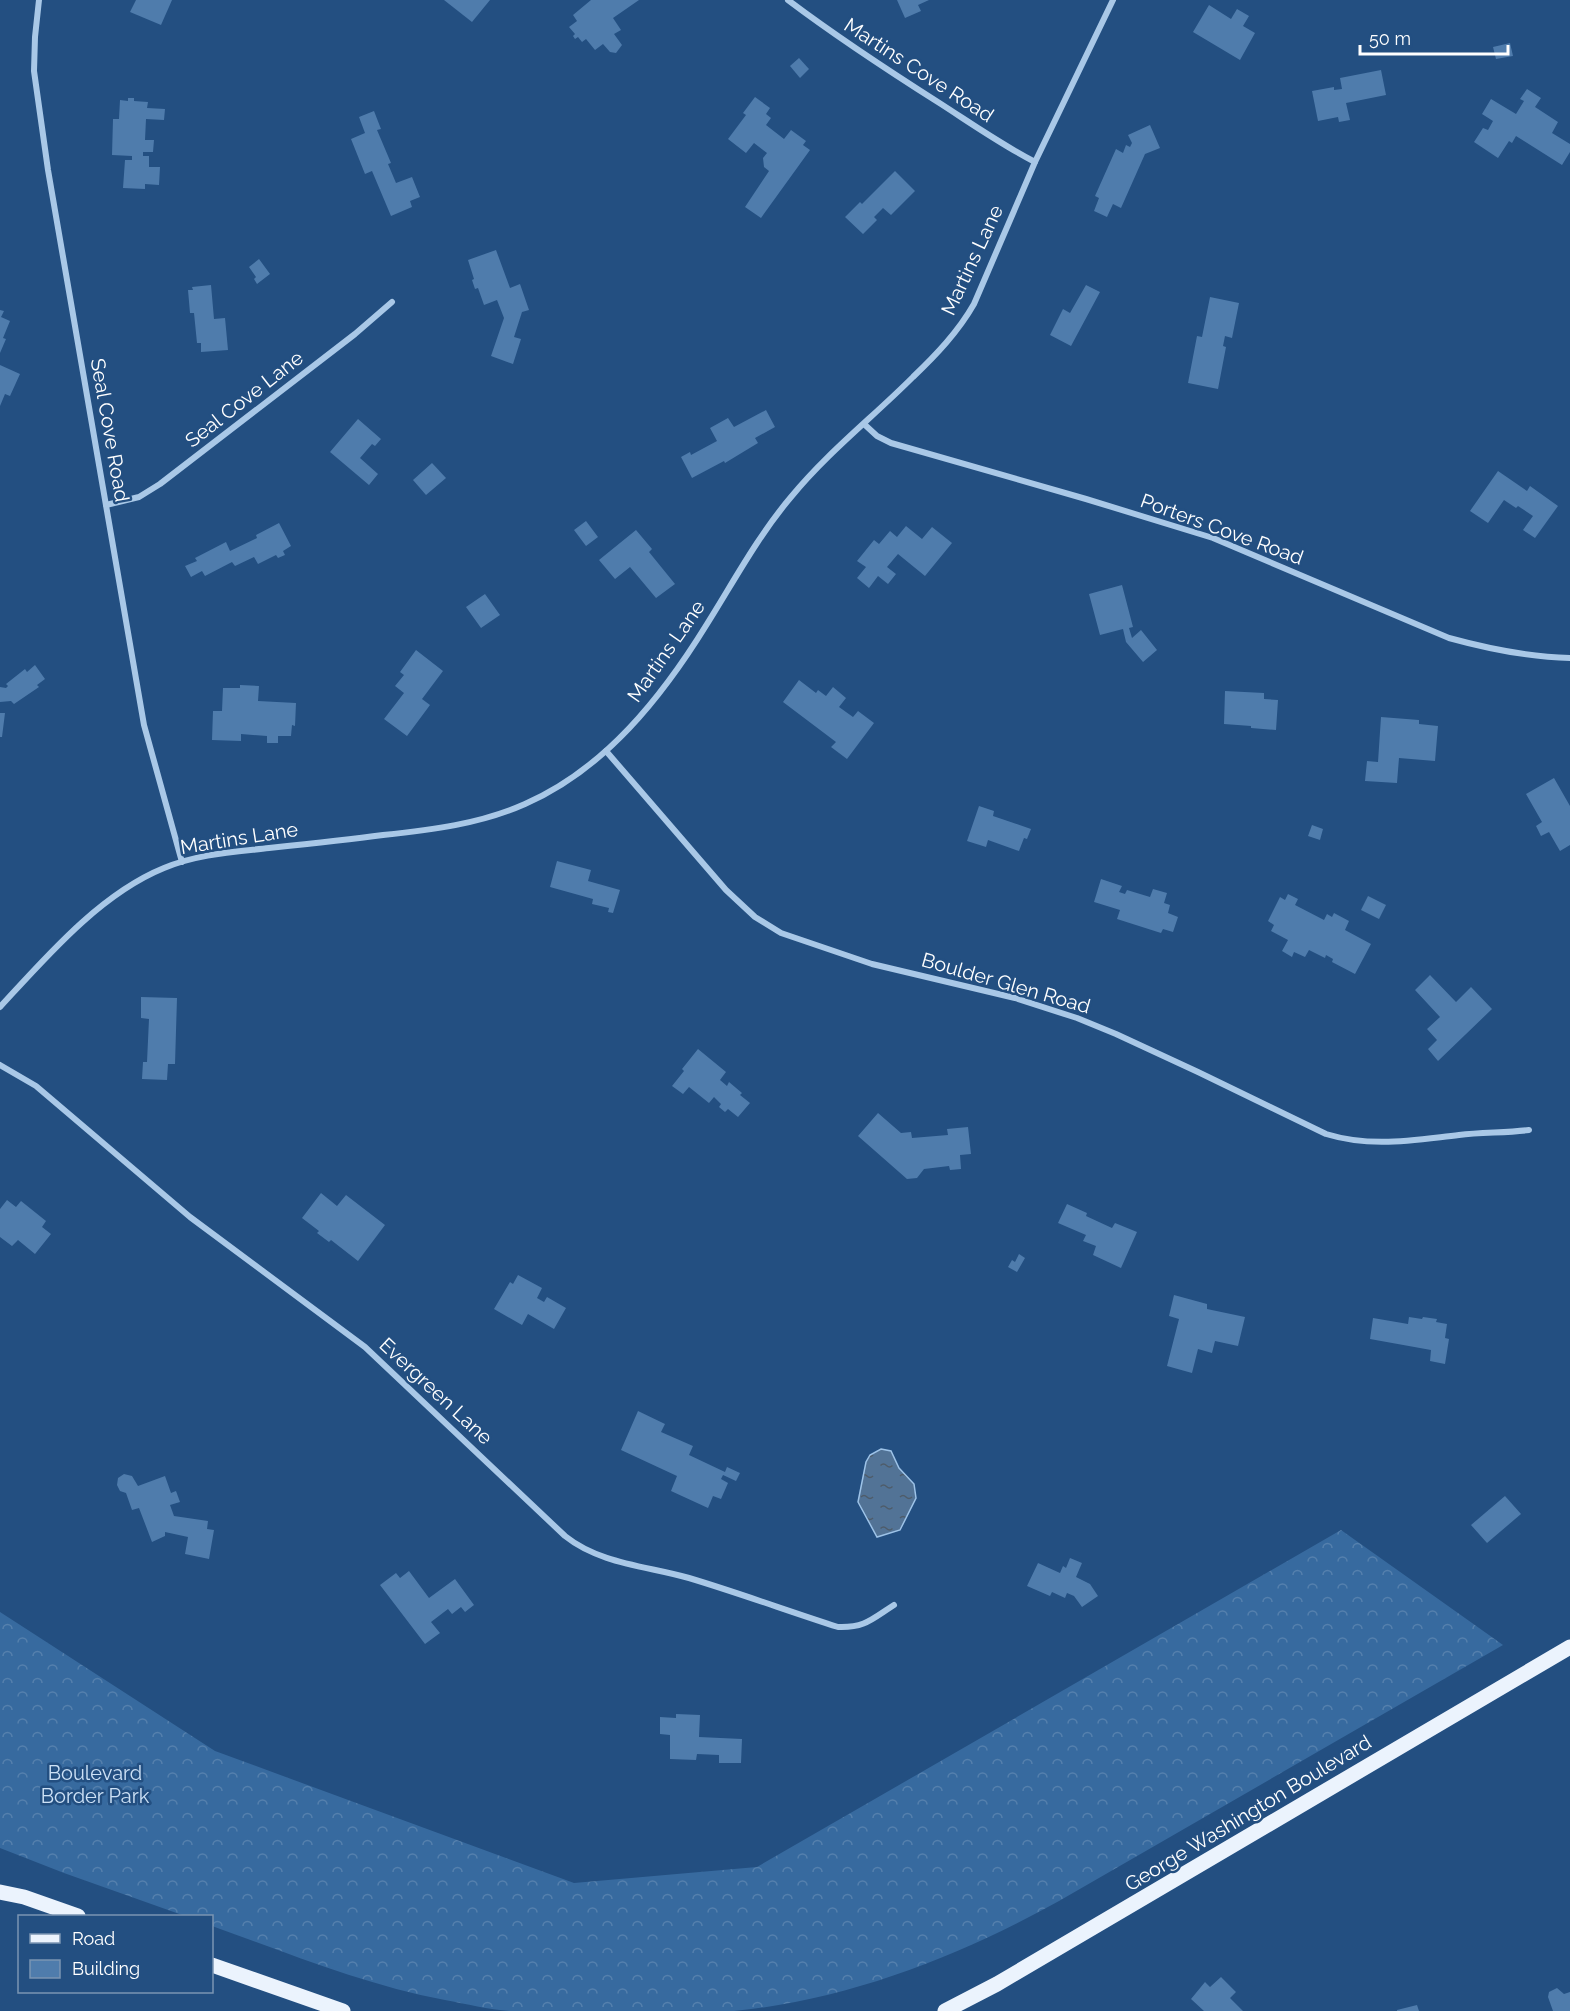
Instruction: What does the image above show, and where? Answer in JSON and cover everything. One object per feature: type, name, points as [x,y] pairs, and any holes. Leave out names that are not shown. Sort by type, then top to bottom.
[{"type":"main road","name":"George Washington Boulevard","points":[[945,2011],[997,1984],[1570,1647]]},
{"type":"main road","points":[[0,1882],[24,1897]]},
{"type":"main road","points":[[0,1892],[24,1897],[73,1915]]},
{"type":"main road","points":[[213,1965],[342,2011]]},
{"type":"street","name":"Seal Cove Road","points":[[39,0],[35,45],[36,89],[144,725],[182,862]]},
{"type":"street","name":"Martins Cove Road","points":[[788,0],[839,38],[898,77],[1012,150],[1035,162]]},
{"type":"street","name":"Martins Lane","points":[[0,1007],[61,944],[106,903],[145,877],[182,862],[222,854],[436,829],[470,822],[509,811],[545,795],[574,777],[606,751],[644,713],[678,669],[751,551],[802,484],[939,351],[968,315],[1035,162],[1113,0]]},
{"type":"street","name":"Seal Cove Lane","points":[[106,506],[139,497],[160,484],[355,334],[392,302]]},
{"type":"street","name":"Porters Cove Road","points":[[864,424],[877,436],[891,443],[1213,538],[1449,638],[1531,656],[1570,658]]},
{"type":"street","name":"Boulder Glen Road","points":[[606,751],[726,890],[755,917],[781,933],[872,964],[1015,998],[1077,1018],[1178,1062],[1326,1134],[1347,1140],[1398,1143],[1462,1134],[1529,1130]]},
{"type":"street","name":"Evergreen Lane","points":[[0,1065],[36,1086],[190,1217],[371,1353],[565,1536],[581,1548],[600,1557],[688,1578],[838,1626],[852,1627],[864,1624],[894,1605]]},
{"type":"green space","name":"Boulevard Border Park","points":[[1341,1530],[1503,1645],[1059,1901],[943,1957],[861,1986],[819,1997],[734,2011],[512,2011],[478,2007],[386,1986],[213,1926],[213,1915],[182,1915],[0,1848],[0,1612],[215,1751],[574,1883],[757,1867]]},
{"type":"water","points":[[881,1449],[891,1451],[899,1468],[914,1484],[916,1498],[900,1530],[877,1537],[858,1502],[866,1462],[870,1455]]},
{"type":"building","points":[[136,0],[172,0],[161,25],[130,12]]},
{"type":"building","points":[[444,0],[490,0],[472,22]]},
{"type":"building","points":[[591,0],[639,0],[613,18],[621,30],[614,34],[622,45],[616,53],[610,52],[603,44],[595,50],[586,39],[582,42],[578,37],[575,39],[573,36],[575,34],[569,27],[577,21],[573,15]]},
{"type":"building","points":[[897,0],[929,0],[918,5],[921,11],[905,18]]},
{"type":"building","points":[[1209,5],[1231,19],[1237,9],[1249,16],[1243,26],[1255,33],[1240,60],[1193,32]]},
{"type":"building","points":[[1510,43],[1513,56],[1496,59],[1493,47]]},
{"type":"building","points":[[799,58],[809,69],[800,78],[790,66]]},
{"type":"building","points":[[1381,70],[1386,95],[1346,103],[1350,120],[1339,122],[1338,117],[1318,121],[1312,91],[1334,87],[1334,90],[1342,89],[1340,78]]},
{"type":"building","points":[[1527,89],[1541,98],[1535,107],[1558,122],[1552,133],[1570,144],[1570,152],[1562,165],[1516,136],[1512,143],[1509,141],[1498,158],[1474,142],[1483,128],[1488,130],[1493,121],[1482,114],[1491,99],[1516,114],[1524,101],[1520,99]]},
{"type":"building","points":[[755,97],[770,108],[766,114],[771,118],[766,125],[784,139],[791,130],[806,141],[803,145],[810,150],[761,218],[745,207],[769,171],[764,167],[763,158],[767,153],[754,143],[746,153],[728,139],[746,115],[743,113]]},
{"type":"building","points":[[128,98],[148,102],[147,108],[165,109],[164,120],[146,119],[145,140],[154,140],[153,152],[143,152],[143,156],[149,156],[149,167],[160,167],[159,185],[145,184],[145,189],[123,188],[125,160],[132,160],[132,156],[112,155],[113,119],[119,119],[120,100],[128,101]]},
{"type":"building","points":[[374,111],[381,129],[377,130],[391,163],[388,164],[396,183],[412,177],[420,197],[410,201],[412,207],[391,216],[372,171],[365,174],[351,139],[365,133],[359,117]]},
{"type":"building","points":[[1150,125],[1160,148],[1145,154],[1121,208],[1113,204],[1107,217],[1094,211],[1099,198],[1095,196],[1116,149],[1123,153],[1126,145],[1130,147],[1132,143],[1128,135]]},
{"type":"building","points":[[895,171],[915,191],[891,215],[883,208],[874,217],[877,220],[863,234],[845,217],[860,202],[862,204]]},
{"type":"building","points":[[496,250],[510,288],[520,284],[529,310],[522,312],[514,337],[521,339],[513,364],[491,356],[504,318],[497,300],[484,305],[478,288],[475,289],[468,260]]},
{"type":"building","points":[[259,259],[270,274],[257,284],[254,279],[256,277],[249,267]]},
{"type":"building","points":[[211,285],[214,319],[225,318],[228,350],[201,352],[201,343],[197,343],[194,313],[190,313],[188,290],[193,290],[192,287]]},
{"type":"building","points":[[1086,285],[1100,292],[1071,346],[1050,335],[1063,309],[1070,313]]},
{"type":"building","points":[[1210,297],[1239,303],[1232,338],[1225,336],[1223,346],[1226,347],[1218,389],[1188,383],[1197,336],[1202,337]]},
{"type":"building","points":[[0,310],[4,311],[1,317],[10,321],[0,353]]},
{"type":"building","points":[[0,365],[20,374],[10,396],[5,394],[0,406]]},
{"type":"building","points":[[766,410],[775,427],[755,438],[758,443],[725,463],[724,461],[692,478],[681,457],[690,452],[691,455],[717,441],[710,428],[728,418],[734,427]]},
{"type":"building","points":[[358,419],[381,439],[375,446],[372,444],[360,458],[378,474],[369,485],[330,452]]},
{"type":"building","points":[[432,463],[446,478],[426,495],[413,480]]},
{"type":"building","points":[[1498,471],[1527,491],[1530,486],[1558,506],[1535,538],[1523,530],[1533,516],[1504,500],[1488,523],[1470,511]]},
{"type":"building","points":[[586,521],[598,537],[586,546],[574,530]]},
{"type":"building","points":[[279,523],[291,546],[283,551],[285,555],[278,558],[276,555],[258,564],[254,557],[235,566],[232,562],[205,576],[202,571],[191,577],[185,566],[197,561],[195,558],[226,542],[230,551],[257,538],[256,535]]},
{"type":"building","points":[[906,526],[922,539],[932,527],[952,543],[925,576],[898,554],[887,567],[896,574],[888,584],[878,576],[869,588],[857,578],[866,567],[857,561],[874,540],[879,544],[890,531],[897,537]]},
{"type":"building","points":[[636,530],[652,549],[649,552],[675,584],[656,598],[630,567],[615,579],[599,560]]},
{"type":"building","points":[[1122,585],[1133,627],[1129,628],[1132,638],[1141,630],[1157,650],[1143,662],[1126,642],[1123,629],[1100,635],[1089,594]]},
{"type":"building","points":[[485,594],[500,615],[481,628],[466,607]]},
{"type":"building","points":[[416,650],[443,671],[422,699],[430,705],[407,736],[384,719],[404,693],[395,686],[404,675],[400,672]]},
{"type":"building","points":[[35,665],[45,679],[37,685],[39,687],[14,704],[11,701],[0,702],[0,687],[6,688],[8,686],[6,684],[25,669],[27,672]]},
{"type":"building","points":[[799,680],[816,693],[818,690],[826,696],[833,687],[846,698],[839,707],[853,717],[858,711],[874,723],[847,759],[831,747],[836,742],[783,702]]},
{"type":"building","points":[[240,685],[259,686],[258,701],[296,703],[295,726],[292,725],[291,736],[278,736],[278,743],[267,743],[267,736],[241,734],[241,741],[212,740],[213,711],[222,711],[223,688],[240,688]]},
{"type":"building","points":[[1225,691],[1264,693],[1264,699],[1278,700],[1276,730],[1224,724]]},
{"type":"building","points":[[0,713],[5,713],[2,737],[0,737]]},
{"type":"building","points":[[1381,717],[1419,720],[1419,724],[1438,726],[1435,761],[1399,758],[1397,783],[1365,781],[1367,761],[1378,762]]},
{"type":"building","points":[[1554,778],[1570,806],[1570,845],[1560,851],[1549,832],[1541,836],[1536,826],[1542,822],[1526,794]]},
{"type":"building","points":[[979,806],[994,811],[993,816],[1031,829],[1027,839],[1024,838],[1019,851],[988,840],[986,847],[967,841]]},
{"type":"building","points":[[1312,825],[1323,829],[1320,840],[1308,836]]},
{"type":"building","points":[[557,861],[591,870],[588,881],[620,890],[613,913],[608,912],[609,908],[592,904],[593,899],[550,887]]},
{"type":"building","points":[[1101,879],[1122,886],[1119,892],[1125,894],[1127,890],[1150,897],[1153,889],[1167,893],[1164,903],[1170,905],[1168,913],[1178,917],[1173,932],[1163,929],[1161,933],[1117,919],[1120,910],[1094,902]]},
{"type":"building","points":[[1288,894],[1298,899],[1295,905],[1324,920],[1327,914],[1332,917],[1334,913],[1349,921],[1345,930],[1371,944],[1355,974],[1332,962],[1333,959],[1326,955],[1325,958],[1309,950],[1305,957],[1294,952],[1292,957],[1282,951],[1288,940],[1271,931],[1274,925],[1268,921],[1280,897],[1285,900]]},
{"type":"building","points":[[1368,896],[1386,905],[1379,919],[1361,910]]},
{"type":"building","points":[[1430,975],[1456,1002],[1471,987],[1492,1009],[1438,1061],[1428,1049],[1437,1040],[1427,1029],[1440,1017],[1415,990]]},
{"type":"building","points":[[141,997],[177,998],[175,1064],[168,1064],[167,1080],[142,1079],[143,1062],[147,1062],[149,1019],[141,1018]]},
{"type":"building","points":[[698,1049],[726,1072],[720,1080],[727,1086],[729,1082],[750,1103],[738,1117],[728,1109],[725,1112],[719,1107],[721,1104],[714,1097],[709,1103],[689,1087],[683,1094],[672,1086]]},
{"type":"building","points":[[878,1113],[901,1133],[911,1132],[912,1138],[948,1135],[947,1129],[968,1127],[971,1154],[960,1155],[961,1169],[950,1170],[949,1166],[924,1169],[917,1178],[907,1179],[858,1136]]},
{"type":"building","points":[[321,1193],[337,1206],[346,1195],[385,1225],[358,1261],[331,1240],[329,1242],[317,1233],[319,1231],[302,1218]]},
{"type":"building","points":[[7,1200],[16,1207],[21,1201],[46,1221],[42,1227],[51,1234],[35,1254],[18,1240],[12,1246],[0,1237],[0,1209]]},
{"type":"building","points":[[1067,1204],[1112,1228],[1115,1223],[1137,1232],[1121,1268],[1093,1255],[1096,1246],[1083,1241],[1086,1235],[1058,1223]]},
{"type":"building","points":[[1019,1254],[1025,1258],[1017,1272],[1008,1267],[1012,1260],[1015,1262]]},
{"type":"building","points":[[518,1275],[542,1288],[537,1298],[544,1302],[547,1297],[566,1308],[554,1329],[528,1314],[522,1325],[494,1309],[510,1282],[513,1284]]},
{"type":"building","points":[[1174,1295],[1207,1304],[1207,1309],[1245,1317],[1238,1346],[1215,1341],[1212,1353],[1198,1349],[1192,1373],[1167,1366],[1179,1319],[1169,1316]]},
{"type":"building","points":[[1409,1317],[1437,1319],[1436,1322],[1447,1324],[1445,1338],[1449,1339],[1445,1364],[1430,1361],[1431,1350],[1370,1339],[1373,1318],[1408,1324]]},
{"type":"building","points":[[638,1411],[665,1424],[661,1432],[693,1446],[689,1455],[725,1472],[727,1467],[740,1473],[736,1481],[723,1475],[721,1479],[728,1483],[721,1499],[713,1496],[708,1508],[671,1491],[677,1476],[621,1450]]},
{"type":"building","points":[[124,1474],[132,1476],[138,1486],[165,1476],[171,1493],[176,1491],[180,1502],[170,1505],[174,1516],[208,1521],[207,1529],[214,1530],[209,1559],[185,1554],[188,1537],[165,1532],[165,1536],[152,1542],[139,1508],[132,1510],[126,1493],[120,1491],[117,1485],[118,1478]]},
{"type":"building","points":[[1505,1496],[1521,1514],[1487,1543],[1471,1525]]},
{"type":"building","points":[[1070,1558],[1082,1563],[1076,1577],[1090,1584],[1098,1596],[1082,1607],[1074,1596],[1067,1593],[1065,1598],[1052,1592],[1050,1596],[1027,1586],[1038,1563],[1060,1573],[1063,1566],[1066,1568]]},
{"type":"building","points":[[409,1571],[429,1598],[455,1579],[474,1605],[465,1612],[461,1607],[452,1614],[448,1609],[431,1622],[440,1633],[425,1644],[380,1585],[396,1573],[400,1578]]},
{"type":"building","points":[[676,1714],[700,1715],[699,1737],[742,1739],[741,1763],[719,1763],[719,1755],[697,1754],[696,1760],[670,1759],[670,1735],[660,1734],[660,1717],[676,1718]]},
{"type":"building","points":[[1221,1977],[1236,1992],[1230,1998],[1243,2011],[1204,2011],[1191,1999],[1205,1982],[1210,1987]]},
{"type":"building","points":[[1557,1988],[1564,1994],[1570,1992],[1570,2011],[1553,2011],[1548,1997],[1549,1992]]},
{"type":"building","points":[[1417,2005],[1419,2011],[1397,2011],[1397,2010]]}]
